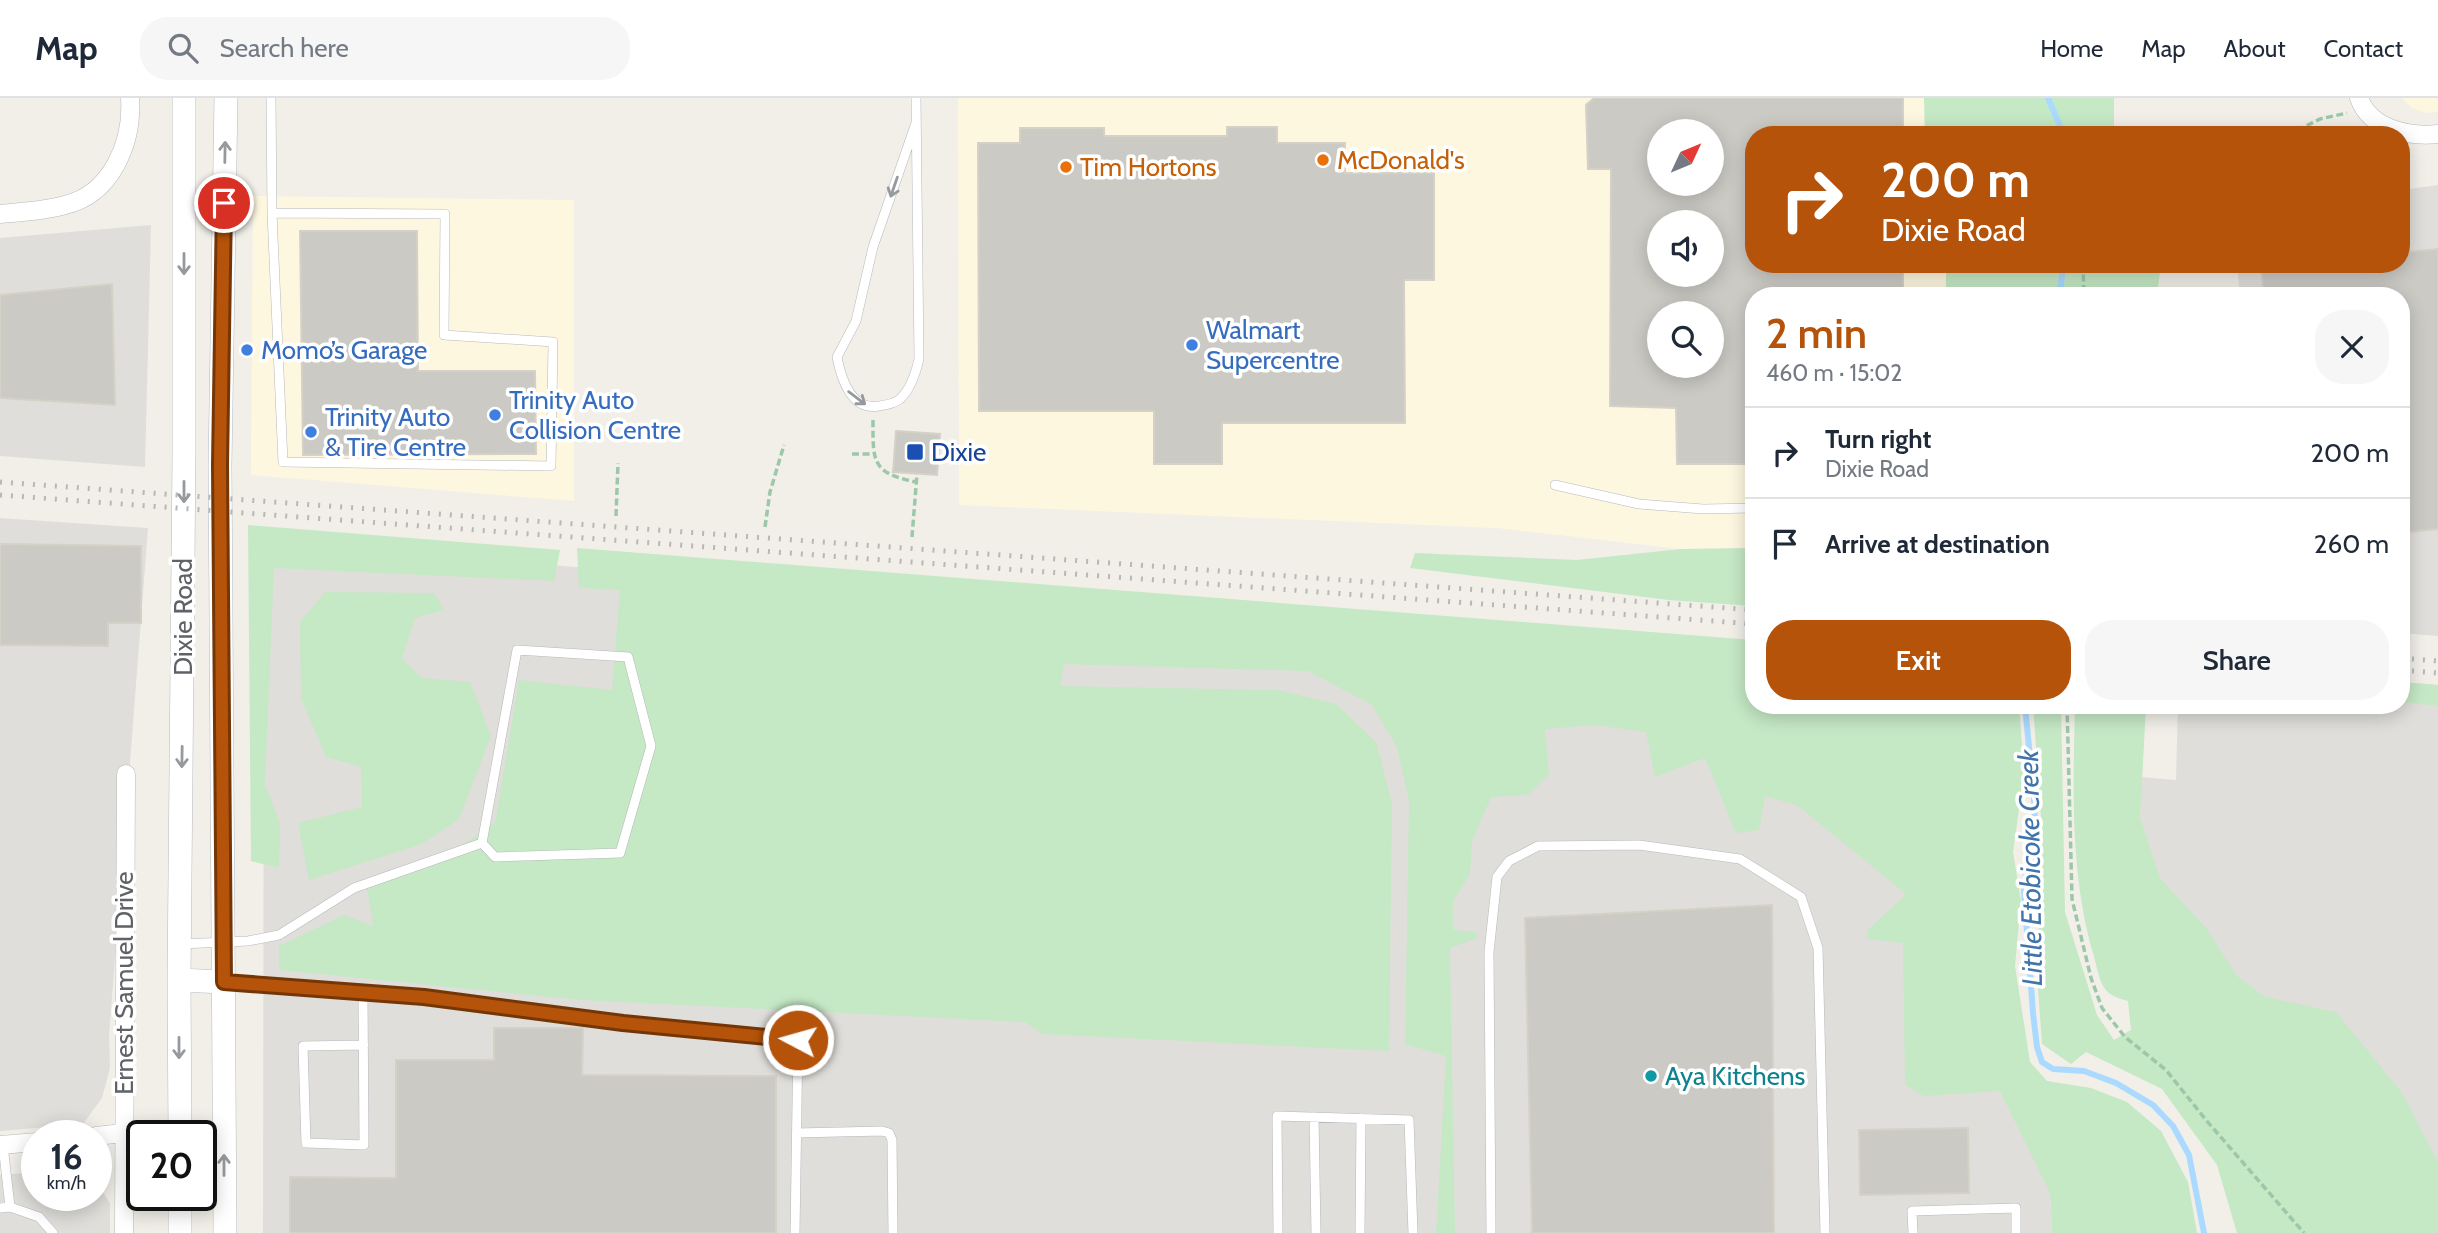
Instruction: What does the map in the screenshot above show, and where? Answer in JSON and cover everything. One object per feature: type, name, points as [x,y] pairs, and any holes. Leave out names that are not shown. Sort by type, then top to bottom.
[{"type":"main road","name":"Dixie Road","points":[[180,1120],[184,98]]},
{"type":"main road","name":"Dixie Road","points":[[225,1233],[220,465],[226,98]]},
{"type":"main road","points":[[179,980],[224,982]]},
{"type":"main road","points":[[180,1211],[180,1233]]},
{"type":"street","points":[[0,214],[68,205],[93,191],[110,175],[122,154],[128,129],[130,98]]},
{"type":"street","points":[[2361,104],[2387,126]]},
{"type":"street","points":[[2410,133],[2438,134]]},
{"type":"street","name":"Ernest Samuel Drive","points":[[124,1233],[126,774]]},
{"type":"street","points":[[112,1134],[123,1133]]},
{"type":"street","points":[[1,1145],[21,1143]]},
{"type":"lane","points":[[271,98],[272,213],[283,463],[551,466],[553,342],[444,335],[445,214],[272,213]]},
{"type":"lane","points":[[916,98],[919,359],[914,377],[900,399],[889,405],[873,407],[857,401],[846,388],[837,357],[856,321],[873,247],[916,123]]},
{"type":"lane","points":[[1555,485],[1639,504],[1703,509],[1745,508]]},
{"type":"lane","points":[[517,650],[628,657],[651,746],[620,853],[495,857],[482,843],[517,650]]},
{"type":"lane","points":[[179,944],[223,944],[279,935],[354,888],[482,843]]},
{"type":"lane","points":[[1491,1233],[1489,952],[1497,877],[1509,861],[1538,845],[1639,845],[1740,859],[1801,897],[1818,948],[1825,1233]]},
{"type":"lane","points":[[224,982],[424,997],[623,1023],[798,1040],[795,1233]]},
{"type":"lane","points":[[363,992],[364,1045],[364,1145],[306,1143],[303,1046],[364,1045]]},
{"type":"lane","points":[[1278,1233],[1277,1116],[1409,1120],[1413,1233]]},
{"type":"lane","points":[[1314,1117],[1316,1233]]},
{"type":"lane","points":[[1360,1233],[1361,1118]]},
{"type":"lane","points":[[797,1133],[889,1133],[892,1140],[894,1233]]},
{"type":"lane","points":[[1,1145],[5,1208],[38,1217],[53,1233]]},
{"type":"lane","points":[[1913,1233],[1912,1211],[2016,1208],[2016,1233]]},
{"type":"path","points":[[2306,126],[2361,104]]},
{"type":"path","points":[[873,407],[873,454],[877,463],[886,473],[898,479],[916,482]]},
{"type":"path","points":[[765,527],[770,492],[784,446]]},
{"type":"path","points":[[852,454],[873,454]]},
{"type":"path","points":[[616,516],[618,463]]},
{"type":"path","points":[[912,537],[917,474]]},
{"type":"path","points":[[2067,714],[2072,900],[2091,978],[2102,1008],[2125,1037],[2166,1070],[2304,1233]]},
{"type":"shaded area","points":[[958,98],[1924,98],[1925,126],[1745,126],[1745,273],[1946,273],[1946,287],[1745,287],[1745,548],[1681,549],[1497,528],[959,505]]},
{"type":"shaded area","points":[[2402,98],[2438,98],[2438,112],[2427,113],[2412,108]]},
{"type":"shaded area","points":[[2438,185],[2438,636],[2410,634],[2410,287],[2239,287],[2238,273],[2410,273],[2410,189]]},
{"type":"shaded area","points":[[253,196],[574,200],[574,501],[251,475]]},
{"type":"shaded area","points":[[151,225],[145,467],[0,456],[0,238]]},
{"type":"shaded area","points":[[0,518],[148,528],[109,1036],[110,1068],[102,1098],[86,1120],[21,1120],[21,1129],[0,1131]]},
{"type":"shaded area","points":[[264,543],[1745,657],[1745,714],[1961,714],[2050,1193],[2052,1233],[263,1233]]},
{"type":"shaded area","points":[[2410,683],[2438,685],[2438,1219],[2198,1030],[2107,774],[2176,780],[2178,714],[2410,714]]},
{"type":"shaded area","points":[[21,1173],[21,1211],[110,1211],[110,1233],[0,1233],[0,1175]]},
{"type":"green space","points":[[1924,98],[2114,98],[2114,126],[1925,126]]},
{"type":"green space","points":[[1946,273],[2160,273],[2158,287],[1946,287]]},
{"type":"green space","points":[[248,525],[560,550],[554,581],[274,568],[265,784],[280,824],[279,868],[251,861]]},
{"type":"green space","points":[[577,548],[1745,639],[1745,714],[2020,714],[2024,773],[2013,852],[2021,901],[2015,966],[2030,1062],[2047,1081],[2091,1088],[2127,1102],[2161,1131],[2188,1182],[2197,1233],[2052,1233],[2050,1193],[2000,1091],[1924,1096],[1905,1085],[1903,943],[1867,939],[1868,930],[1906,894],[1797,805],[1765,796],[1759,830],[1736,833],[1705,758],[1655,777],[1646,732],[1594,725],[1545,729],[1549,774],[1528,795],[1491,797],[1472,842],[1470,874],[1453,901],[1453,930],[1476,932],[1477,938],[1450,948],[1455,1233],[1436,1233],[1446,1056],[1405,1044],[1409,800],[1397,747],[1372,705],[1308,671],[1064,664],[1060,686],[1278,690],[1336,704],[1376,742],[1392,803],[1389,1051],[1043,1034],[1025,1022],[581,1000],[279,970],[279,946],[344,915],[373,926],[366,882],[439,861],[495,823],[519,680],[612,690],[620,590],[579,588]]},
{"type":"green space","points":[[1745,548],[1745,605],[1669,600],[1410,568],[1415,553],[1577,560],[1681,549]]},
{"type":"green space","points":[[325,592],[434,593],[444,610],[415,618],[402,659],[422,678],[470,682],[491,736],[459,819],[422,844],[309,880],[298,823],[362,807],[361,767],[326,757],[301,698],[300,622]]},
{"type":"green space","points":[[2410,683],[2438,685],[2438,706],[2410,703]]},
{"type":"green space","points":[[2034,714],[2061,714],[2065,912],[2097,1015],[2114,1040],[2131,1030],[2128,1001],[2116,997],[2102,984],[2080,892],[2075,830],[2075,714],[2146,714],[2140,817],[2160,878],[2206,928],[2237,976],[2265,997],[2336,1012],[2402,1093],[2438,1162],[2438,1233],[2237,1233],[2217,1165],[2162,1089],[2086,1052],[2071,1064],[2042,1044],[2037,974],[2042,832]]},
{"type":"building","points":[[1594,98],[1903,98],[1903,126],[1745,126],[1745,273],[1903,273],[1903,287],[1745,287],[1745,464],[1677,464],[1676,408],[1610,406],[1611,169],[1588,169],[1586,105]]},
{"type":"building","name":"Walmart Supercentre","points":[[1227,127],[1277,127],[1277,143],[1345,143],[1345,173],[1434,173],[1434,280],[1404,280],[1405,423],[1222,423],[1222,464],[1154,464],[1154,411],[979,411],[978,143],[1020,143],[1020,128],[1104,128],[1104,136],[1227,136]]},
{"type":"building","points":[[300,231],[417,231],[418,371],[535,371],[536,454],[303,455]]},
{"type":"building","points":[[2438,249],[2438,529],[2410,532],[2410,287],[2263,287],[2262,273],[2410,273],[2410,252]]},
{"type":"building","points":[[112,284],[115,405],[0,398],[0,295]]},
{"type":"building","points":[[896,431],[940,434],[937,475],[893,472]]},
{"type":"building","points":[[0,544],[141,546],[141,623],[108,623],[108,646],[0,645]]},
{"type":"building","name":"Aya Kitchens","points":[[1772,905],[1774,1233],[1532,1233],[1525,918]]},
{"type":"building","points":[[494,1028],[583,1028],[582,1075],[776,1076],[776,1233],[290,1233],[290,1177],[396,1178],[396,1060],[494,1060]]},
{"type":"building","points":[[1968,1128],[1969,1193],[1860,1195],[1859,1130]]},
{"type":"waterway","name":"Little Etobicoke Creek","points":[[2048,98],[2060,126]]},
{"type":"waterway","name":"Little Etobicoke Creek","points":[[2061,287],[2062,273]]},
{"type":"waterway","name":"Little Etobicoke Creek","points":[[2026,714],[2035,811],[2024,891],[2033,1013],[2037,1047],[2042,1062],[2053,1069],[2084,1071],[2116,1083],[2153,1105],[2173,1126],[2189,1155],[2204,1233]]},
{"type":"railway","points":[[0,482],[1745,609]]},
{"type":"railway","points":[[0,495],[1745,623]]},
{"type":"railway","points":[[2410,659],[2438,661]]},
{"type":"railway","points":[[2410,671],[2438,673]]},
{"type":"place","name":"McDonald's","points":[[1323,160]]},
{"type":"place","name":"Tim Hortons","points":[[1066,167]]},
{"type":"place","name":"Walmart Supercentre","points":[[1192,345]]},
{"type":"place","name":"Momo’s Garage","points":[[247,350]]},
{"type":"place","name":"Trinity Auto Collision Centre","points":[[495,415]]},
{"type":"place","name":"Trinity Auto & Tire Centre","points":[[311,432]]},
{"type":"place","name":"Dixie","points":[[915,452]]},
{"type":"place","name":"Aya Kitchens","points":[[1651,1076]]},
{"type":"route","points":[[224,203],[220,465],[224,982],[424,997],[623,1023],[798,1040]]}]
